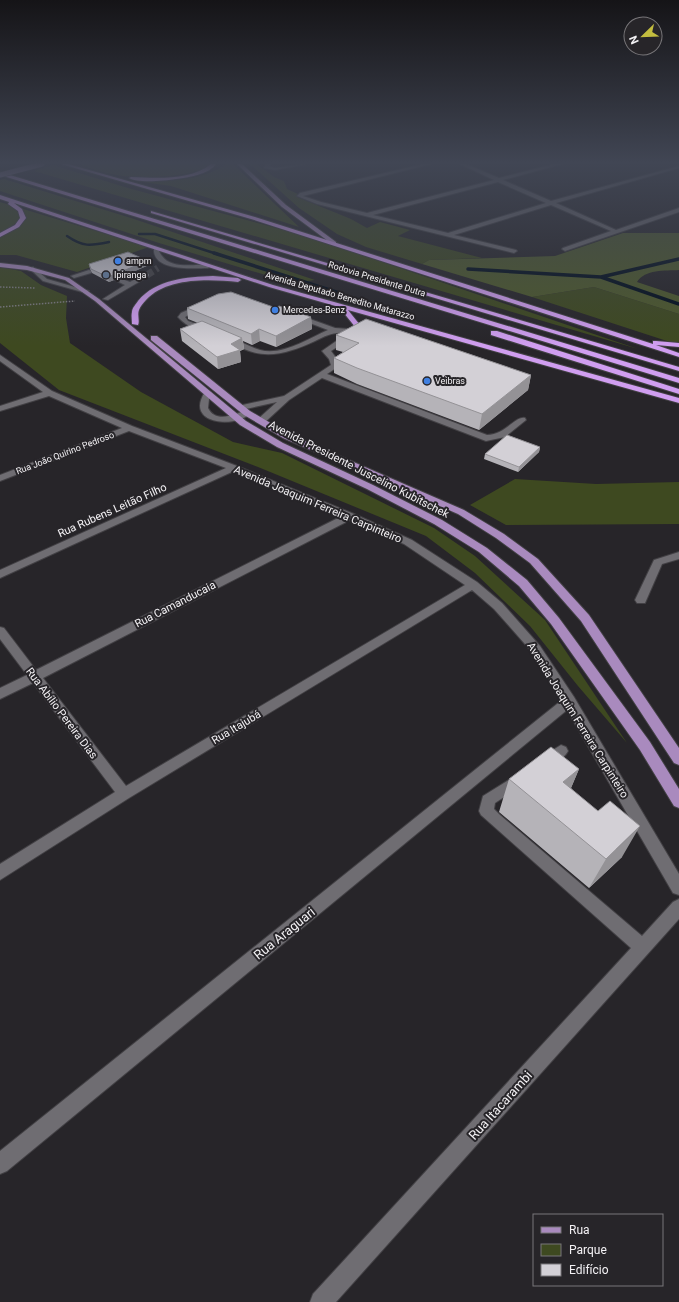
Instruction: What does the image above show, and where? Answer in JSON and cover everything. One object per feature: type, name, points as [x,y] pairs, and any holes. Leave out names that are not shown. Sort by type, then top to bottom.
[{"type":"highway","points":[[0,235],[17,225]]},
{"type":"highway","name":"Avenida Deputado Benedito Matarazzo","points":[[83,225],[270,286],[409,324],[679,402]]},
{"type":"highway","name":"Rodovia Presidente Dutra","points":[[166,225],[679,381]]},
{"type":"highway","name":"Rodovia Presidente Dutra","points":[[199,225],[679,369]]},
{"type":"highway","points":[[270,225],[679,355]]},
{"type":"highway","points":[[236,246],[376,295],[459,322]]},
{"type":"highway","points":[[136,324],[135,311],[147,294],[174,283],[211,279],[233,280],[270,286]]},
{"type":"highway","points":[[341,306],[358,327],[409,324]]},
{"type":"highway","points":[[489,332],[679,392]]},
{"type":"highway","points":[[632,340],[679,345]]},
{"type":"main road","points":[[309,225],[334,244]]},
{"type":"main road","name":"Avenida Presidente Juscelino Kubitschek","points":[[0,259],[33,263],[74,276],[236,418],[280,444],[370,487],[438,522],[484,550],[523,583],[555,621],[645,746],[679,802]]},
{"type":"main road","name":"Avenida Presidente Juscelino Kubitschek","points":[[0,265],[33,269],[67,279],[102,299],[136,324],[244,410],[286,436],[461,512],[500,536],[534,562],[584,618],[679,759]]},
{"type":"street","points":[[408,225],[514,251]]},
{"type":"street","points":[[449,235],[481,225]]},
{"type":"street","points":[[601,225],[615,231]]},
{"type":"street","points":[[565,249],[634,225]]},
{"type":"street","points":[[156,249],[157,255],[161,261],[167,264],[208,266]]},
{"type":"street","points":[[158,268],[167,264]]},
{"type":"street","points":[[33,269],[45,280],[61,286],[86,291]]},
{"type":"street","points":[[74,276],[90,272]]},
{"type":"street","points":[[102,299],[147,275]]},
{"type":"street","points":[[117,279],[130,285]]},
{"type":"street","points":[[210,302],[182,314],[181,317],[186,322],[261,353],[285,351],[334,330]]},
{"type":"street","points":[[290,314],[334,330],[349,331],[358,327],[373,332]]},
{"type":"street","points":[[261,421],[286,398],[335,366],[335,361],[326,351],[345,338],[349,331]]},
{"type":"street","name":"Avenida Joaquim Ferreira Carpinteiro","points":[[0,356],[49,393],[129,428],[234,468],[350,516],[408,542],[473,585],[498,606],[531,642],[569,701],[679,888]]},
{"type":"street","points":[[322,375],[486,438],[497,439],[505,435],[522,420]]},
{"type":"street","points":[[0,410],[49,393]]},
{"type":"street","points":[[208,394],[203,400],[203,407],[206,413],[222,419],[236,418],[244,410],[286,398]]},
{"type":"street","name":"Rua João Quirino Pedroso","points":[[0,478],[129,428]]},
{"type":"street","name":"Rua Rubens Leitão Filho","points":[[0,574],[234,468]]},
{"type":"street","name":"Rua Camanducaia","points":[[0,694],[350,516]]},
{"type":"street","points":[[641,600],[658,562],[679,555]]},
{"type":"street","name":"Rua Itajubá","points":[[0,873],[124,794],[473,585]]},
{"type":"street","name":"Rua Abílio Pereira Dias","points":[[0,631],[124,794]]},
{"type":"street","name":"Rua Araguari","points":[[0,1164],[569,701]]},
{"type":"street","points":[[561,751],[488,800],[486,811],[499,824],[643,948]]},
{"type":"street","name":"Rua Itacarambi","points":[[321,1302],[679,907]]},
{"type":"path","points":[[0,287],[38,288],[61,286]]},
{"type":"path","points":[[0,307],[102,299]]},
{"type":"green space","points":[[0,225],[75,225],[149,247],[77,272],[16,255],[0,255]]},
{"type":"green space","points":[[103,225],[151,225],[315,280],[292,283]]},
{"type":"green space","points":[[216,225],[264,225],[306,236],[638,349]]},
{"type":"green space","points":[[323,225],[361,225],[367,228],[374,225],[390,225],[410,230],[398,236],[482,258],[429,260],[422,264],[366,247],[337,234]]},
{"type":"green space","points":[[623,233],[679,233],[679,270],[650,273],[645,275],[637,282],[679,296],[679,314],[594,287],[532,297],[422,264],[429,260],[555,256]]},
{"type":"green space","points":[[0,267],[21,271],[41,285],[67,296],[66,318],[70,343],[141,392],[233,442],[282,453],[434,528],[475,556],[545,620],[627,743],[578,686],[530,626],[475,573],[426,536],[258,467],[59,390],[0,343]]},
{"type":"green space","points":[[594,287],[679,314],[679,343],[670,342],[532,297]]},
{"type":"green space","points":[[515,479],[596,484],[679,482],[679,524],[506,525],[470,505]]},
{"type":"building","points":[[128,252],[148,261],[120,272],[113,272],[113,275],[108,277],[91,269],[89,264]]},
{"type":"building","points":[[231,292],[276,308],[279,306],[311,317],[276,336],[259,329],[251,334],[187,308],[218,294]]},
{"type":"building","name":"Veibras","points":[[366,319],[531,375],[482,414],[357,368],[334,358],[359,343],[336,335]]},
{"type":"building","points":[[202,321],[242,338],[231,344],[240,350],[217,357],[180,329]]},
{"type":"building","points":[[507,435],[540,447],[519,467],[485,454]]},
{"type":"building","points":[[551,747],[579,769],[563,782],[598,811],[610,801],[640,826],[606,859],[509,779]]},
{"type":"waterway","points":[[139,234],[155,234],[217,254]]},
{"type":"waterway","points":[[67,236],[87,245],[109,242]]},
{"type":"waterway","points":[[214,253],[339,293]]},
{"type":"waterway","points":[[601,277],[679,259]]},
{"type":"waterway","points":[[468,269],[601,277]]},
{"type":"waterway","points":[[601,277],[679,304]]},
{"type":"tunnel","points":[[147,275],[158,268]]},
{"type":"place","name":"ampm","points":[[118,261]]},
{"type":"place","name":"Ipiranga","points":[[106,275]]},
{"type":"place","name":"Mercedes-Benz","points":[[275,310]]},
{"type":"place","name":"Veibras","points":[[427,381]]}]
